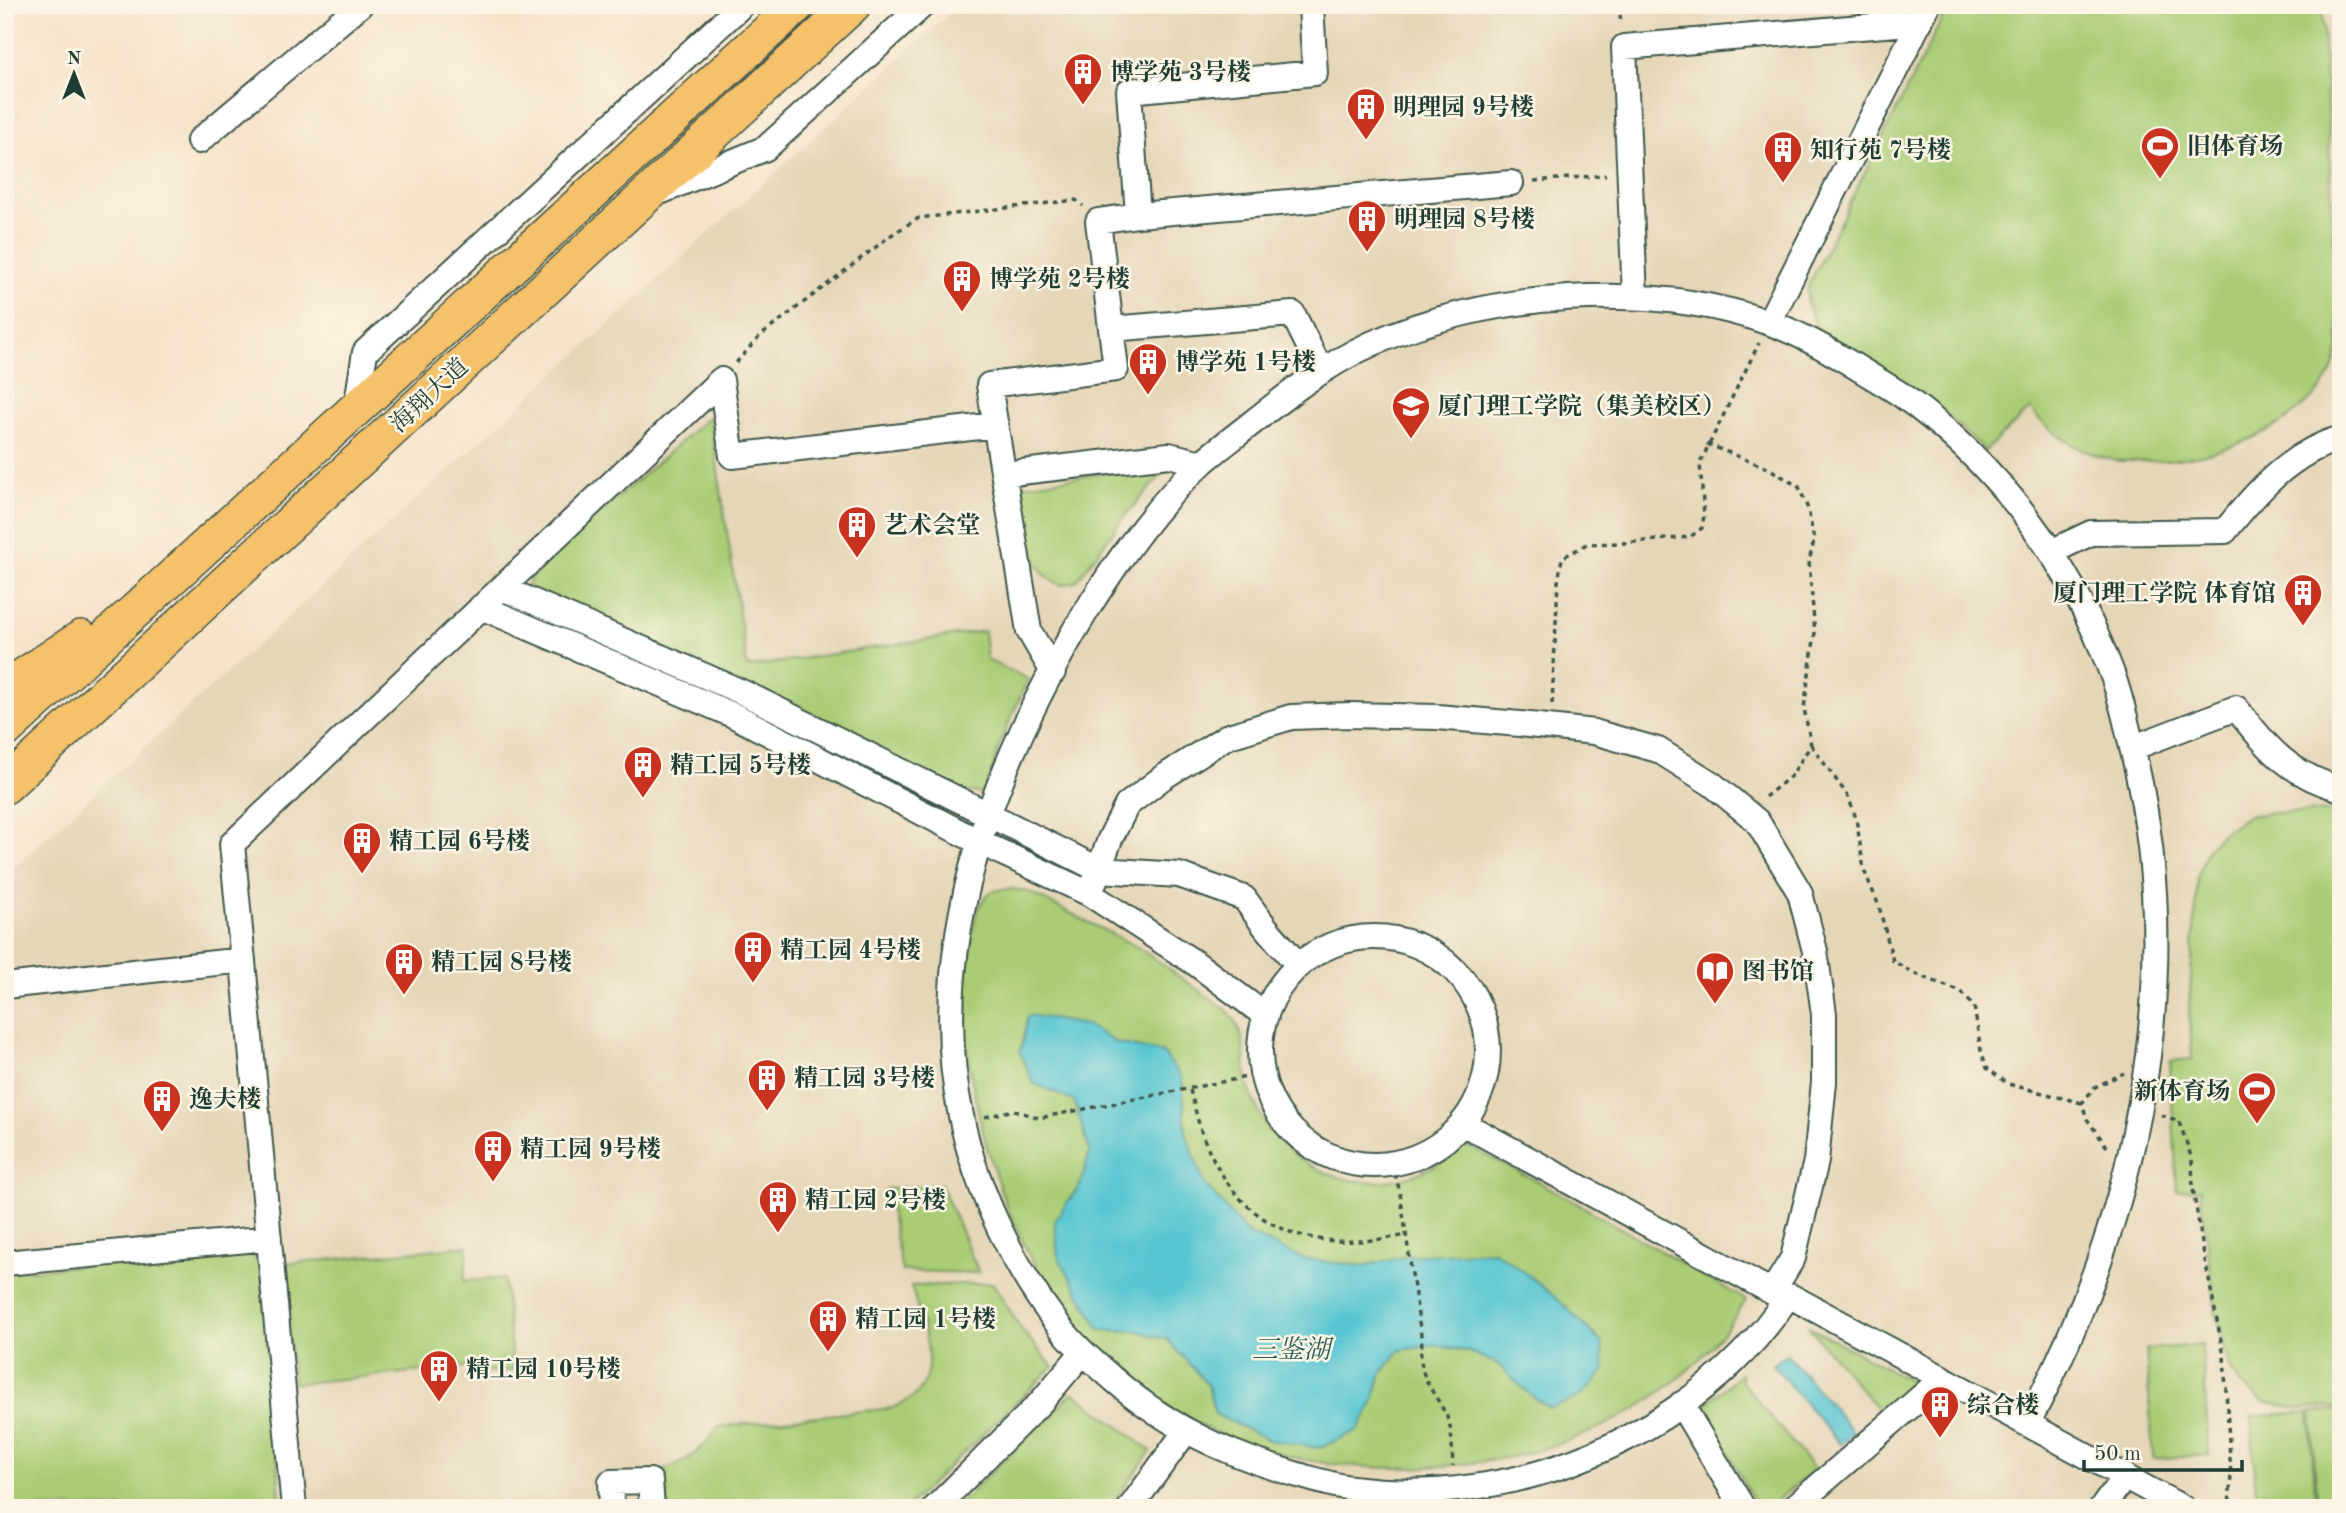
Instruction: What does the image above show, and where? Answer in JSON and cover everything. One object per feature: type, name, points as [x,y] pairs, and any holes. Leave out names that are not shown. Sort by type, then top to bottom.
[{"type":"highway","name":"海翔大道","points":[[5,730],[797,5]]},
{"type":"highway","name":"海翔大道","points":[[5,786],[853,5]]},
{"type":"highway","points":[[5,688],[177,573]]},
{"type":"street","points":[[199,141],[360,5]]},
{"type":"street","points":[[356,409],[365,352],[742,5]]},
{"type":"street","points":[[643,199],[766,148],[923,5]]},
{"type":"street","points":[[1138,215],[1129,91],[1315,74],[1311,5]]},
{"type":"street","points":[[1635,298],[1624,47],[1924,14]]},
{"type":"street","points":[[1769,323],[1924,14]]},
{"type":"street","points":[[1053,673],[1029,631],[989,385],[1116,369],[1098,221],[1138,215],[1511,183]]},
{"type":"street","points":[[1090,894],[1110,839],[1127,805],[1162,778],[1226,737],[1292,717],[1437,717],[1594,732],[1658,750],[1712,784],[1757,821],[1800,893],[1815,951],[1824,1014],[1824,1082],[1816,1161],[1793,1258],[1780,1294],[1761,1332],[1736,1359],[1681,1404],[1596,1454],[1498,1484],[1455,1489],[1394,1491],[1345,1488],[1265,1465],[1185,1431],[1134,1398],[1069,1339],[1048,1310],[1006,1243],[979,1177],[962,1121],[951,1035],[952,982],[960,924],[986,815],[1027,719],[1112,572],[1154,516],[1202,463],[1313,375],[1374,343],[1475,311],[1573,298],[1678,301],[1769,323],[1845,360],[1899,393],[1988,472],[2014,501],[2066,574],[2091,623],[2114,678],[2144,799],[2155,925],[2153,996],[2147,1067],[2140,1107],[2114,1214],[2075,1324],[2027,1424]]},
{"type":"street","points":[[1111,330],[1293,314],[1321,370]]},
{"type":"street","points":[[721,380],[732,456],[996,425]]},
{"type":"street","points":[[293,1508],[232,844],[721,380]]},
{"type":"street","points":[[2051,552],[2091,533],[2225,531],[2252,497],[2295,458],[2341,438]]},
{"type":"street","points":[[1004,474],[1169,455],[1202,463]]},
{"type":"street","points":[[502,588],[744,693],[1100,870],[1179,875],[1244,898],[1299,966]]},
{"type":"street","points":[[481,607],[735,716],[978,842],[1090,894],[1198,965],[1266,1016]]},
{"type":"street","points":[[2132,748],[2236,708],[2267,746],[2296,771],[2341,789]]},
{"type":"street","points":[[1391,939],[1413,944],[1434,954],[1452,968],[1467,985],[1479,1005],[1486,1027],[1489,1049],[1487,1072],[1480,1094],[1462,1123],[1437,1146],[1416,1157],[1393,1164],[1350,1162],[1329,1156],[1310,1145],[1293,1131],[1279,1114],[1262,1074],[1261,1035],[1275,995],[1299,966],[1324,949],[1346,941],[1391,939]]},
{"type":"street","points":[[5,985],[243,960]]},
{"type":"street","points":[[1462,1123],[2183,1508]]},
{"type":"street","points":[[5,1263],[269,1238]]},
{"type":"street","points":[[935,1508],[1041,1402],[1083,1352]]},
{"type":"street","points":[[1793,1508],[1943,1378]]},
{"type":"street","points":[[1681,1404],[1742,1508]]},
{"type":"street","points":[[1130,1508],[1185,1431]]},
{"type":"street","points":[[2102,1508],[2125,1476]]},
{"type":"street","points":[[612,1508],[611,1482],[650,1481],[652,1508]]},
{"type":"path","points":[[1511,183],[1629,173]]},
{"type":"path","points":[[721,380],[760,336],[894,233],[919,218],[1076,200],[1098,221]]},
{"type":"path","points":[[1551,727],[1558,582],[1562,558],[1587,544],[1690,537],[1702,528],[1704,515],[1700,463],[1707,444],[1769,323]]},
{"type":"path","points":[[1707,444],[1770,469],[1799,487],[1808,509],[1814,540],[1810,562],[1815,634],[1804,708],[1811,745],[1848,796],[1857,818],[1864,870],[1879,905],[1893,961],[1911,972],[1961,992],[1974,1006],[1987,1068],[2008,1084],[2082,1103]]},
{"type":"path","points":[[1744,810],[1791,776],[1811,745]]},
{"type":"path","points":[[2082,1103],[2095,1087],[2120,1074],[2147,1067]]},
{"type":"path","points":[[962,1121],[1014,1110],[1039,1118],[1262,1074]]},
{"type":"path","points":[[1190,1090],[1204,1140],[1219,1170],[1240,1199],[1259,1215],[1304,1237],[1327,1242],[1407,1238]]},
{"type":"path","points":[[2082,1103],[2087,1119],[2099,1138],[2126,1169]]},
{"type":"path","points":[[2140,1107],[2179,1121],[2192,1160],[2193,1189],[2224,1356],[2231,1475],[2229,1508]]},
{"type":"path","points":[[1393,1164],[1401,1193],[1422,1342],[1419,1360],[1431,1392],[1448,1419],[1455,1489]]},
{"type":"shaded area","name":"厦门理工学院（集美校区）","points":[[959,5],[2341,5],[2341,1508],[5,1508],[5,875]]},
{"type":"green space","name":"旧体育场","points":[[1949,5],[2322,5],[2339,346],[2327,380],[2302,407],[2260,435],[2236,445],[2186,458],[2161,461],[2116,461],[2098,456],[2066,440],[2046,426],[2030,409],[1985,451],[1947,415],[1819,334],[1807,303],[1808,286]]},
{"type":"green space","points":[[710,416],[747,667],[984,631],[987,660],[1028,679],[1001,741],[985,793],[964,792],[526,588],[535,571]]},
{"type":"green space","points":[[1171,464],[1124,517],[1076,582],[1060,585],[1047,577],[1034,561],[1021,485]]},
{"type":"green space","name":"新体育场","points":[[2341,811],[2341,1407],[2292,1408],[2263,1401],[2241,1384],[2230,1368],[2216,1313],[2200,1189],[2177,1191],[2170,1061],[2192,1059],[2189,1007],[2198,875],[2208,848],[2222,833],[2247,816]]},
{"type":"green space","points":[[1001,889],[1029,892],[1139,948],[1228,1011],[1236,1022],[1243,1043],[1246,1074],[1252,1097],[1266,1124],[1285,1146],[1307,1163],[1332,1175],[1359,1181],[1387,1181],[1415,1174],[1443,1161],[1462,1143],[1541,1183],[1746,1300],[1723,1333],[1697,1362],[1635,1409],[1564,1442],[1487,1461],[1396,1468],[1305,1460],[1218,1434],[1177,1413],[1139,1387],[1106,1358],[1076,1326],[1029,1255],[996,1176],[970,1068],[963,1020],[963,991],[978,910],[987,895]],"holes":[[[1086,1025],[1117,1043],[1163,1053],[1182,1078],[1186,1133],[1204,1183],[1247,1233],[1304,1259],[1362,1266],[1410,1256],[1549,1408],[1526,1391],[1498,1364],[1470,1352],[1436,1345],[1400,1350],[1380,1375],[1372,1403],[1269,1440],[1215,1414],[1208,1385],[1167,1339],[1137,1331],[1100,1330],[1056,1220],[1081,1183],[1090,1151],[1074,1101]]]},
{"type":"green space","points":[[941,1184],[979,1273],[902,1271],[886,1189]]},
{"type":"green space","points":[[468,1246],[464,1281],[504,1278],[513,1370],[483,1373],[482,1365],[293,1384],[283,1264]]},
{"type":"green space","points":[[245,1252],[262,1265],[280,1498],[241,1508],[5,1508],[5,1272]]},
{"type":"green space","points":[[993,1283],[1021,1329],[1053,1367],[906,1508],[668,1508],[664,1469],[695,1453],[718,1427],[892,1408],[909,1399],[923,1385],[928,1362],[925,1336],[911,1286]]},
{"type":"green space","points":[[1808,1326],[1914,1383],[1880,1412]]},
{"type":"green space","points":[[2202,1345],[2209,1455],[2153,1459],[2146,1349]]},
{"type":"green space","points":[[1741,1374],[1742,1382],[1815,1470],[1767,1508],[1758,1506],[1753,1500],[1706,1411],[1708,1402]]},
{"type":"green space","points":[[1073,1392],[1151,1451],[1109,1508],[955,1508]]},
{"type":"green space","points":[[2341,1410],[2341,1508],[2318,1508],[2311,1412]]},
{"type":"green space","points":[[2309,1412],[2316,1508],[2257,1508],[2251,1416]]},
{"type":"water","name":"三鉴湖","points":[[1028,1015],[1086,1025],[1117,1043],[1163,1053],[1182,1078],[1186,1133],[1204,1183],[1247,1233],[1304,1259],[1362,1266],[1410,1256],[1494,1251],[1562,1303],[1601,1342],[1605,1370],[1580,1397],[1549,1408],[1526,1391],[1498,1364],[1470,1352],[1436,1345],[1400,1350],[1380,1375],[1373,1403],[1358,1430],[1320,1448],[1269,1440],[1215,1414],[1208,1385],[1167,1339],[1137,1331],[1100,1330],[1058,1256],[1055,1220],[1081,1184],[1090,1151],[1074,1101],[1033,1083],[1020,1052]]},
{"type":"water","points":[[1787,1354],[1854,1433],[1840,1444],[1773,1365]]},
{"type":"place","name":"博学苑 3号楼","points":[[1083,106]]},
{"type":"place","name":"明理园 9号楼","points":[[1366,141]]},
{"type":"place","name":"旧体育场","points":[[2160,180]]},
{"type":"place","name":"知行苑 7号楼","points":[[1783,184]]},
{"type":"place","name":"明理园 8号楼","points":[[1367,253]]},
{"type":"place","name":"博学苑 2号楼","points":[[962,313]]},
{"type":"place","name":"博学苑 1号楼","points":[[1148,396]]},
{"type":"place","name":"厦门理工学院（集美校区）","points":[[1411,440]]},
{"type":"place","name":"艺术会堂","points":[[857,559]]},
{"type":"place","name":"厦门理工学院 体育馆","points":[[2303,627]]},
{"type":"place","name":"精工园 5号楼","points":[[643,799]]},
{"type":"place","name":"精工园 6号楼","points":[[362,875]]},
{"type":"place","name":"精工园 4号楼","points":[[753,984]]},
{"type":"place","name":"精工园 8号楼","points":[[404,996]]},
{"type":"place","name":"图书馆","points":[[1715,1005]]},
{"type":"place","name":"精工园 3号楼","points":[[767,1112]]},
{"type":"place","name":"新体育场","points":[[2257,1125]]},
{"type":"place","name":"逸夫楼","points":[[162,1133]]},
{"type":"place","name":"精工园 9号楼","points":[[493,1183]]},
{"type":"place","name":"精工园 2号楼","points":[[778,1234]]},
{"type":"place","name":"精工园 1号楼","points":[[828,1353]]},
{"type":"place","name":"精工园 10号楼","points":[[439,1403]]},
{"type":"place","name":"综合楼","points":[[1940,1439]]}]
